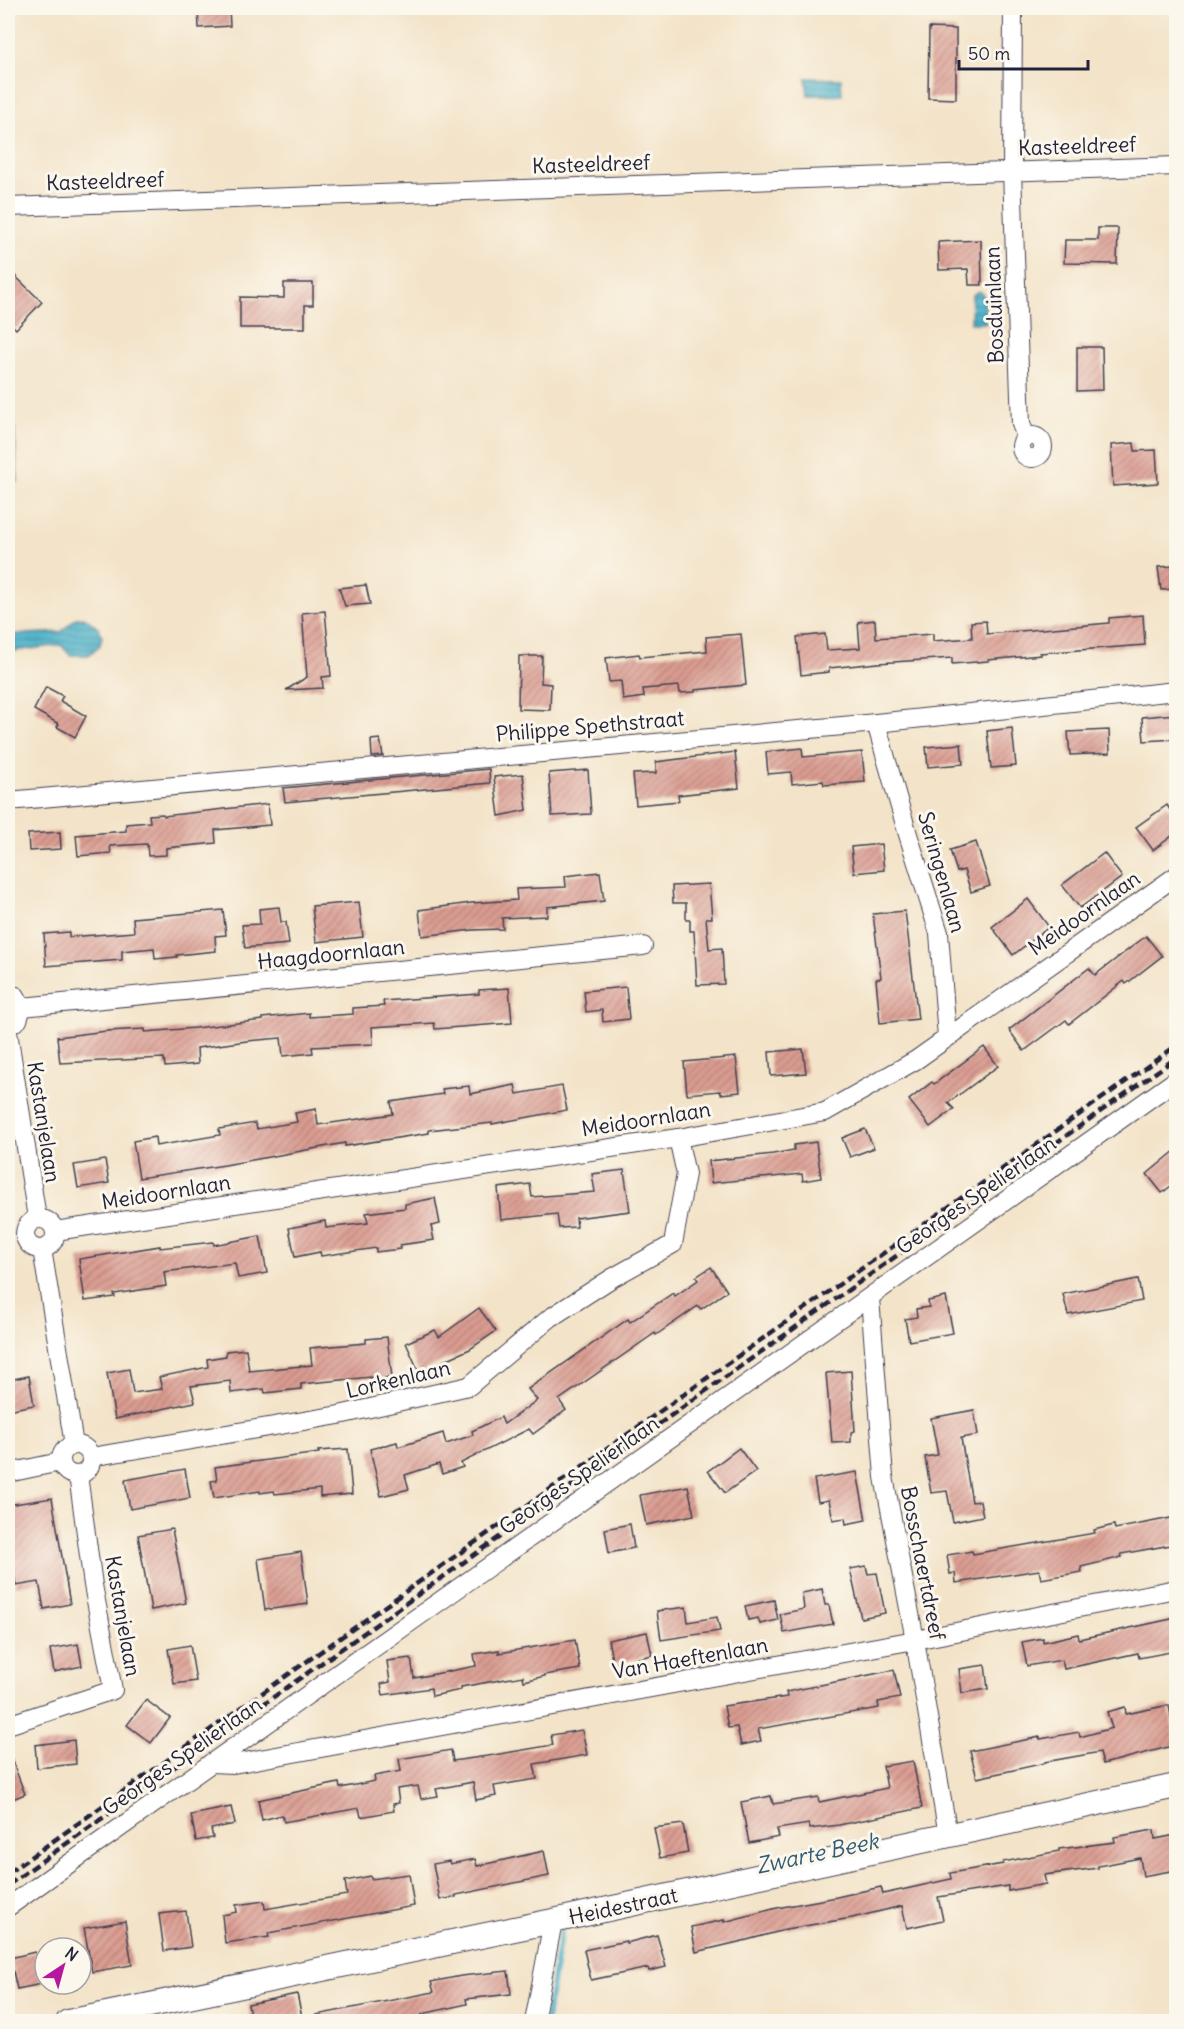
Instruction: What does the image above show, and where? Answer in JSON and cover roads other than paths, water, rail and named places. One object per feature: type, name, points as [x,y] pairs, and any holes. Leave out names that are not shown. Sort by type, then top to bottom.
[{"type":"street","name":"Bosduinlaan","points":[[1013,8],[1012,171],[1021,424],[1026,437]]},
{"type":"street","name":"Kasteeldreef","points":[[8,207],[1176,166]]},
{"type":"street","name":"Philippe Spethstraat","points":[[8,801],[876,723],[1176,691]]},
{"type":"street","name":"Seringenlaan","points":[[876,723],[939,933],[947,1037]]},
{"type":"street","name":"Meidoornlaan","points":[[55,1231],[678,1138],[825,1112],[916,1060],[1176,876]]},
{"type":"street","name":"Haagdoornlaan","points":[[22,1007],[644,946]]},
{"type":"street","points":[[8,994],[16,996],[22,1007],[18,1020],[8,1026]]},
{"type":"street","name":"Kastanjelaan","points":[[8,1032],[37,1218]]},
{"type":"street","name":"Georges Spelierlaan","points":[[8,1907],[1176,1080]]},
{"type":"street","name":"Lorkenlaan","points":[[91,1457],[339,1415],[469,1386],[550,1318],[612,1278],[673,1244],[686,1174],[678,1138]]},
{"type":"street","points":[[37,1218],[48,1221],[55,1231],[52,1244],[42,1249],[16,1239],[27,1225],[37,1218]]},
{"type":"street","points":[[42,1249],[74,1445]]},
{"type":"street","name":"Bosschaertdreef","points":[[870,1298],[884,1477],[915,1640],[948,1835]]},
{"type":"street","points":[[74,1445],[86,1448],[91,1457],[88,1470],[78,1475],[67,1472],[60,1462],[64,1449],[74,1445]]},
{"type":"street","points":[[8,1473],[60,1462]]},
{"type":"street","name":"Kastanjelaan","points":[[8,1725],[113,1690],[93,1585],[78,1475]]},
{"type":"street","name":"Van Haeftenlaan","points":[[211,1763],[232,1764],[915,1640],[1176,1590]]},
{"type":"street","name":"Heidestraat","points":[[68,2022],[553,1921],[1176,1786]]},
{"type":"street","points":[[534,2022],[553,1921]]},
{"type":"water","points":[[806,78],[841,79],[842,95],[808,95]]},
{"type":"water","points":[[979,291],[984,296],[986,323],[971,323],[972,295]]},
{"type":"water","points":[[84,617],[98,628],[102,636],[100,645],[89,655],[70,655],[61,645],[8,652],[8,635],[61,632],[76,618]]},
{"type":"waterway","name":"Zwarte Beek","points":[[546,2022],[562,1925]]},
{"type":"railway","points":[[8,1873],[1176,1046]]},
{"type":"railway","points":[[8,1885],[1176,1058]]}]
